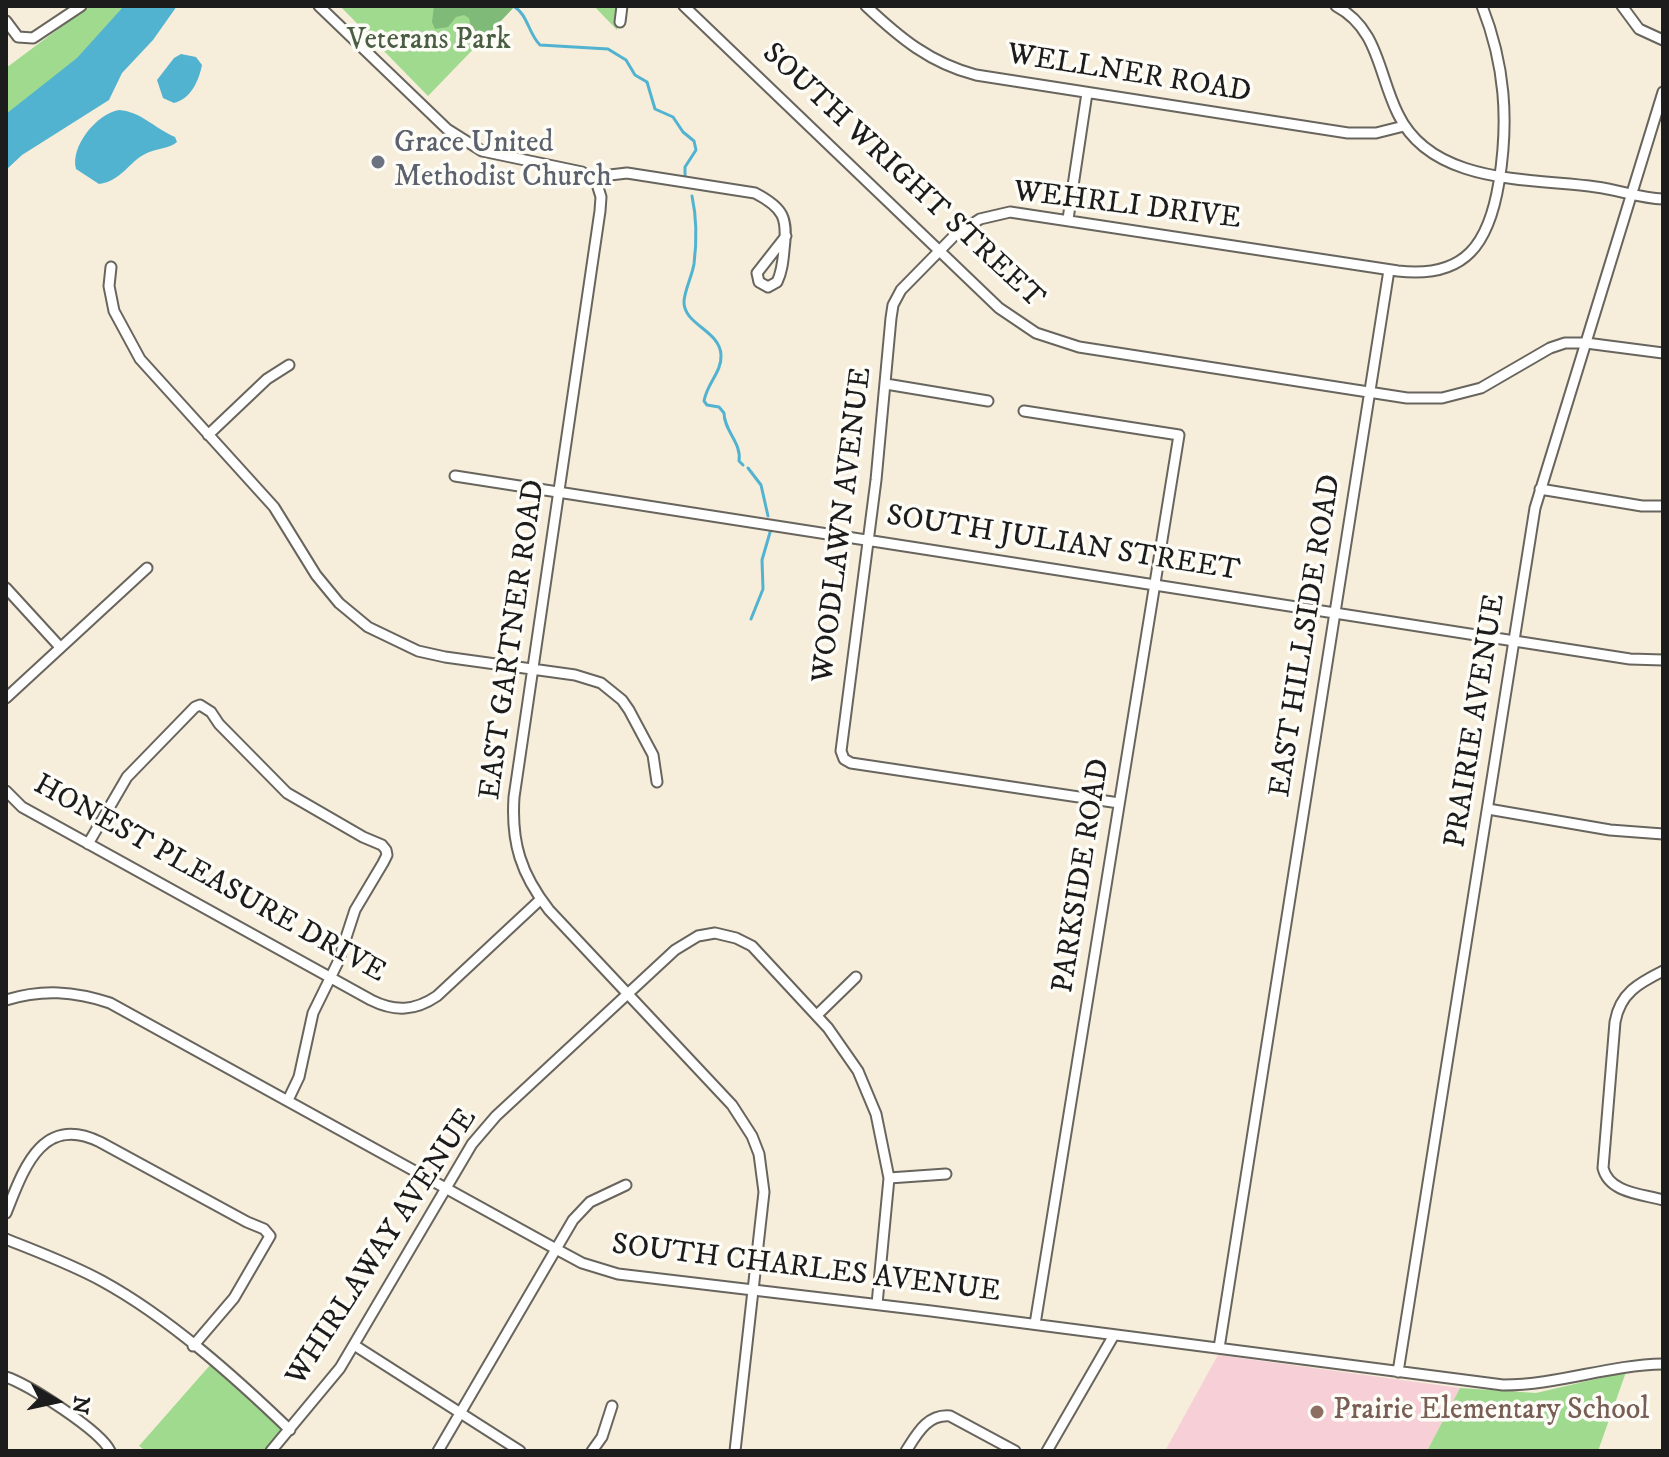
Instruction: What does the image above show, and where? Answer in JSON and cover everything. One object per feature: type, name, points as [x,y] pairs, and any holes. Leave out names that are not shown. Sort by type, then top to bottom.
[{"type":"street","points":[[6,21],[18,37],[33,38],[81,6]]},
{"type":"street","points":[[319,6],[434,119],[458,137],[489,153],[575,170],[597,184],[610,175],[627,173],[755,193],[783,214],[786,236],[780,276],[774,285],[763,286],[757,273],[786,236]]},
{"type":"street","points":[[620,22],[622,6]]},
{"type":"street","name":"SOUTH WRIGHT STREET","points":[[684,6],[1015,320],[1056,340],[1116,353],[1368,393],[1428,399],[1464,394],[1504,377],[1550,348],[1565,343],[1663,353]]},
{"type":"street","name":"WELLNER ROAD","points":[[866,6],[909,46],[943,65],[976,75],[1348,133],[1376,133],[1404,126]]},
{"type":"street","points":[[1336,6],[1353,17],[1367,32],[1388,93],[1404,126],[1444,160],[1500,176],[1663,199]]},
{"type":"street","points":[[1389,270],[1432,271],[1446,267],[1470,252],[1491,221],[1505,129],[1503,81],[1493,34],[1482,6]]},
{"type":"street","points":[[1622,6],[1631,23],[1663,40]]},
{"type":"street","name":"PRAIRIE AVENUE","points":[[1398,1372],[1535,508],[1663,92]]},
{"type":"street","points":[[1068,219],[1087,93]]},
{"type":"street","name":"EAST GARTNER ROAD","points":[[597,184],[601,197],[600,211],[531,669],[513,813],[520,861],[526,877],[541,899],[732,1105],[752,1136],[761,1164],[764,1192],[735,1451]]},
{"type":"street","name":"WEHRLI DRIVE","points":[[893,305],[901,290],[939,250],[969,225],[992,215],[1024,212],[1389,270]]},
{"type":"street","points":[[111,267],[109,286],[114,311],[130,345],[149,371],[274,507],[326,589],[368,627],[418,651],[584,676],[610,689],[629,710],[648,744],[656,764],[657,782]]},
{"type":"street","name":"EAST HILLSIDE ROAD","points":[[1219,1348],[1389,270]]},
{"type":"street","name":"WOODLAWN AVENUE","points":[[893,305],[869,538],[841,751],[844,759],[851,763],[1119,803]]},
{"type":"street","points":[[208,435],[267,379],[289,365]]},
{"type":"street","points":[[886,384],[988,401]]},
{"type":"street","name":"PARKSIDE ROAD","points":[[1024,411],[1179,435],[1035,1324]]},
{"type":"street","name":"SOUTH JULIAN STREET","points":[[455,476],[869,538],[1630,659],[1663,660]]},
{"type":"street","points":[[1540,489],[1642,506],[1663,506]]},
{"type":"street","points":[[6,698],[147,568]]},
{"type":"street","points":[[6,588],[60,647]]},
{"type":"street","points":[[88,844],[120,786],[140,761],[195,707],[205,706],[287,793],[386,850],[383,863],[355,910],[338,962],[313,1013],[299,1077],[288,1100]]},
{"type":"street","name":"HONEST PLEASURE DRIVE","points":[[6,791],[22,807],[385,1007],[398,1009],[422,1005],[437,996],[541,899]]},
{"type":"street","points":[[1488,809],[1610,830],[1663,834]]},
{"type":"street","name":"WHIRLAWAY AVENUE","points":[[271,1451],[326,1385],[354,1345],[472,1144],[487,1126],[628,994],[685,942],[698,936],[715,933],[752,946],[817,1015],[845,1051],[868,1094],[881,1131],[889,1178],[877,1304]]},
{"type":"street","points":[[1663,971],[1629,991],[1619,1005],[1603,1168],[1607,1180],[1617,1187],[1663,1200]]},
{"type":"street","points":[[817,1015],[856,977]]},
{"type":"street","name":"SOUTH CHARLES AVENUE","points":[[6,1000],[55,991],[110,1003],[582,1263],[618,1274],[1035,1324],[1463,1381],[1521,1385],[1545,1383],[1610,1368],[1663,1364]]},
{"type":"street","points":[[6,1213],[33,1154],[52,1139],[76,1135],[100,1142],[267,1231],[270,1236],[242,1286],[193,1346]]},
{"type":"street","points":[[889,1178],[946,1174]]},
{"type":"street","points":[[438,1451],[573,1220],[600,1196],[626,1185]]},
{"type":"street","points":[[6,1239],[103,1282],[143,1307],[290,1430]]},
{"type":"street","points":[[1047,1451],[1114,1335]]},
{"type":"street","points":[[354,1345],[520,1451]]},
{"type":"street","points":[[6,1377],[41,1394],[94,1434],[110,1451]]},
{"type":"street","points":[[592,1451],[602,1437],[612,1406]]},
{"type":"street","points":[[906,1451],[928,1420],[941,1415],[950,1416],[1015,1451]]},
{"type":"shaded area","name":"Prairie Elementary School","points":[[1218,1355],[1460,1388],[1427,1451],[1165,1451]]},
{"type":"green space","points":[[89,6],[152,6],[6,140],[6,68]]},
{"type":"green space","name":"Veterans Park","points":[[340,6],[515,6],[428,96]]},
{"type":"green space","points":[[434,6],[515,6],[482,41],[469,37],[471,26],[469,18],[464,15],[456,17],[448,27],[435,29],[432,22]]},
{"type":"green space","points":[[594,6],[620,6],[617,30]]},
{"type":"green space","points":[[211,1364],[287,1430],[270,1451],[146,1451],[139,1446]]},
{"type":"green space","points":[[1626,1372],[1598,1451],[1427,1451],[1460,1388],[1536,1393]]},
{"type":"water","points":[[124,6],[177,6],[153,40],[122,73],[109,100],[22,155],[6,170],[6,114],[77,58]]},
{"type":"water","points":[[181,54],[196,57],[202,65],[190,93],[174,103],[163,98],[157,80],[174,58]]},
{"type":"water","points":[[119,110],[141,117],[175,137],[177,142],[147,153],[114,179],[99,184],[76,169],[77,151],[94,125]]},
{"type":"waterway","points":[[513,6],[522,14],[540,45],[608,49],[626,60],[635,75],[647,82],[655,109],[673,117],[694,141],[696,150],[685,167],[685,178]]},
{"type":"waterway","points":[[692,196],[696,246],[685,309],[719,346],[721,361],[704,401],[707,405],[719,407],[724,413],[743,465]]},
{"type":"waterway","points":[[748,468],[761,485],[768,516]]},
{"type":"waterway","points":[[751,619],[763,589],[762,560],[771,529]]},
{"type":"place","name":"Grace United Methodist Church","points":[[378,162]]},
{"type":"place","name":"Prairie Elementary School","points":[[1317,1412]]}]
